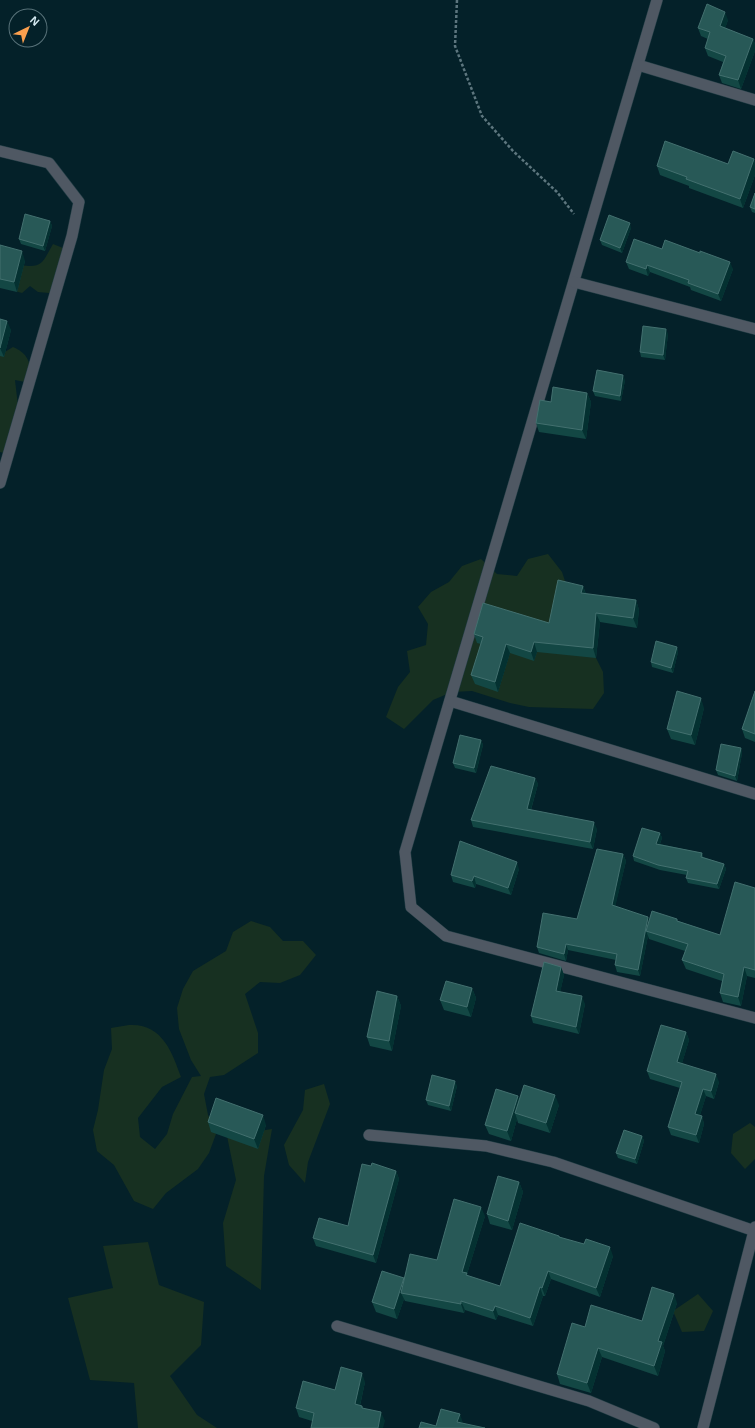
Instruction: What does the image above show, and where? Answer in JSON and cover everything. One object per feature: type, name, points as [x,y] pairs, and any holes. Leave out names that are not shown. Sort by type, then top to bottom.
[{"type":"street","points":[[657,0],[405,852],[411,907],[446,936],[755,1018]]},
{"type":"street","points":[[638,65],[755,100]]},
{"type":"street","points":[[0,151],[49,164],[78,202],[72,236],[0,483]]},
{"type":"street","points":[[574,282],[755,329]]},
{"type":"street","points":[[450,701],[755,794]]},
{"type":"street","points":[[369,1135],[486,1146],[553,1162],[755,1229],[703,1428]]},
{"type":"street","points":[[337,1326],[589,1401],[654,1428]]},
{"type":"path","points":[[457,0],[455,46],[482,116],[513,151],[556,192],[589,231]]},
{"type":"green space","points":[[53,244],[63,248],[58,286],[49,293],[38,292],[30,286],[22,293],[11,290],[21,265],[38,265],[42,262]]},
{"type":"green space","points":[[13,347],[24,354],[29,363],[31,373],[25,382],[15,380],[18,406],[8,454],[0,452],[0,355]]},
{"type":"green space","points":[[548,554],[562,572],[593,652],[603,672],[604,693],[593,709],[529,707],[510,703],[472,691],[452,692],[433,700],[404,729],[386,717],[398,687],[410,672],[407,651],[426,645],[428,624],[418,607],[431,592],[449,582],[462,566],[481,559],[497,574],[517,576],[528,559]]},
{"type":"green space","points":[[251,921],[270,927],[283,941],[303,941],[316,955],[300,975],[280,983],[260,982],[245,994],[258,1033],[258,1053],[224,1075],[210,1077],[204,1094],[208,1115],[216,1134],[209,1153],[198,1169],[166,1193],[153,1209],[134,1201],[114,1165],[97,1151],[93,1130],[98,1110],[104,1070],[112,1049],[111,1028],[129,1025],[140,1026],[150,1029],[158,1034],[174,1058],[181,1077],[162,1087],[138,1118],[140,1137],[155,1149],[167,1134],[173,1114],[192,1077],[201,1076],[191,1060],[179,1029],[177,1008],[183,989],[193,971],[226,951],[233,932]]},
{"type":"green space","points":[[324,1084],[330,1104],[308,1162],[305,1183],[289,1165],[284,1145],[303,1110],[305,1090]]},
{"type":"green space","points":[[750,1123],[755,1127],[755,1159],[745,1169],[731,1153],[733,1134]]},
{"type":"green space","points":[[272,1129],[264,1176],[261,1290],[226,1266],[223,1223],[236,1180],[227,1136]]},
{"type":"green space","points":[[148,1242],[159,1285],[204,1302],[201,1345],[170,1376],[197,1415],[217,1428],[138,1428],[134,1383],[90,1380],[68,1298],[113,1288],[103,1246]]},
{"type":"green space","points":[[698,1294],[713,1311],[704,1331],[682,1332],[673,1311]]},
{"type":"building","points":[[707,4],[725,12],[720,26],[753,39],[738,80],[719,75],[726,56],[705,48],[710,32],[698,28]]},
{"type":"building","points":[[665,141],[728,164],[733,151],[754,159],[740,199],[686,179],[687,177],[657,166]]},
{"type":"building","points":[[755,193],[755,209],[750,207]]},
{"type":"building","points":[[25,214],[50,221],[43,246],[19,239]]},
{"type":"building","points":[[609,215],[630,223],[620,248],[600,240]]},
{"type":"building","points":[[634,239],[662,249],[665,240],[730,262],[718,294],[688,283],[689,280],[647,265],[646,269],[626,262]]},
{"type":"building","points":[[0,245],[22,251],[14,282],[0,279]]},
{"type":"building","points":[[0,319],[7,321],[0,348]]},
{"type":"building","points":[[643,326],[666,329],[663,355],[640,352]]},
{"type":"building","points":[[597,370],[623,375],[620,396],[593,391]]},
{"type":"building","points":[[553,387],[587,393],[582,430],[536,423],[540,400],[551,402]]},
{"type":"building","points":[[558,580],[583,586],[581,593],[636,600],[633,618],[596,613],[593,648],[534,642],[531,652],[506,644],[495,682],[471,675],[483,637],[474,634],[483,603],[549,623]]},
{"type":"building","points":[[656,641],[677,647],[671,668],[651,662]]},
{"type":"building","points":[[677,691],[701,698],[691,735],[667,729]]},
{"type":"building","points":[[755,691],[755,734],[742,729]]},
{"type":"building","points":[[460,735],[481,740],[474,768],[453,763]]},
{"type":"building","points":[[721,744],[741,748],[735,776],[716,770]]},
{"type":"building","points":[[491,766],[535,778],[527,809],[594,822],[590,842],[471,820]]},
{"type":"building","points":[[642,828],[660,833],[656,844],[702,853],[701,857],[724,864],[717,884],[686,878],[688,871],[658,865],[633,856]]},
{"type":"building","points":[[460,841],[517,862],[508,888],[474,876],[472,881],[451,875]]},
{"type":"building","points":[[597,849],[623,854],[612,905],[648,917],[638,970],[615,965],[617,954],[566,944],[564,954],[537,947],[543,913],[577,919]]},
{"type":"building","points":[[735,882],[755,888],[755,970],[744,967],[738,997],[720,993],[724,974],[682,960],[688,944],[646,931],[652,911],[720,935]]},
{"type":"building","points":[[544,962],[561,967],[556,991],[582,996],[576,1027],[531,1016]]},
{"type":"building","points":[[446,981],[472,988],[467,1007],[440,1000]]},
{"type":"building","points":[[377,991],[397,996],[389,1041],[367,1037]]},
{"type":"building","points":[[661,1025],[686,1032],[677,1062],[716,1074],[711,1091],[703,1089],[695,1114],[702,1116],[696,1135],[668,1127],[682,1082],[647,1071]]},
{"type":"building","points":[[432,1075],[455,1081],[449,1106],[426,1100]]},
{"type":"building","points":[[524,1085],[555,1095],[546,1123],[515,1113]]},
{"type":"building","points":[[496,1089],[518,1096],[507,1131],[485,1125]]},
{"type":"building","points":[[216,1098],[263,1115],[254,1139],[208,1122]]},
{"type":"building","points":[[624,1130],[642,1136],[635,1159],[616,1153]]},
{"type":"building","points":[[372,1163],[396,1171],[373,1255],[313,1238],[319,1218],[348,1226],[362,1164],[371,1166]]},
{"type":"building","points":[[498,1176],[519,1182],[508,1221],[487,1214]]},
{"type":"building","points":[[454,1199],[481,1207],[462,1272],[467,1273],[466,1275],[500,1286],[520,1223],[584,1244],[586,1239],[610,1247],[596,1288],[548,1271],[542,1288],[540,1287],[530,1318],[495,1306],[493,1311],[461,1301],[461,1304],[401,1293],[410,1254],[437,1260]]},
{"type":"building","points":[[382,1271],[404,1278],[394,1309],[372,1302]]},
{"type":"building","points":[[652,1287],[674,1294],[658,1341],[662,1342],[654,1366],[598,1348],[587,1383],[557,1374],[572,1323],[585,1327],[591,1305],[642,1321]]},
{"type":"building","points":[[341,1367],[362,1373],[355,1404],[362,1406],[362,1408],[381,1412],[378,1428],[311,1428],[314,1413],[296,1408],[303,1381],[335,1390]]},
{"type":"building","points":[[441,1409],[460,1414],[457,1422],[485,1428],[419,1428],[421,1422],[436,1426]]}]
